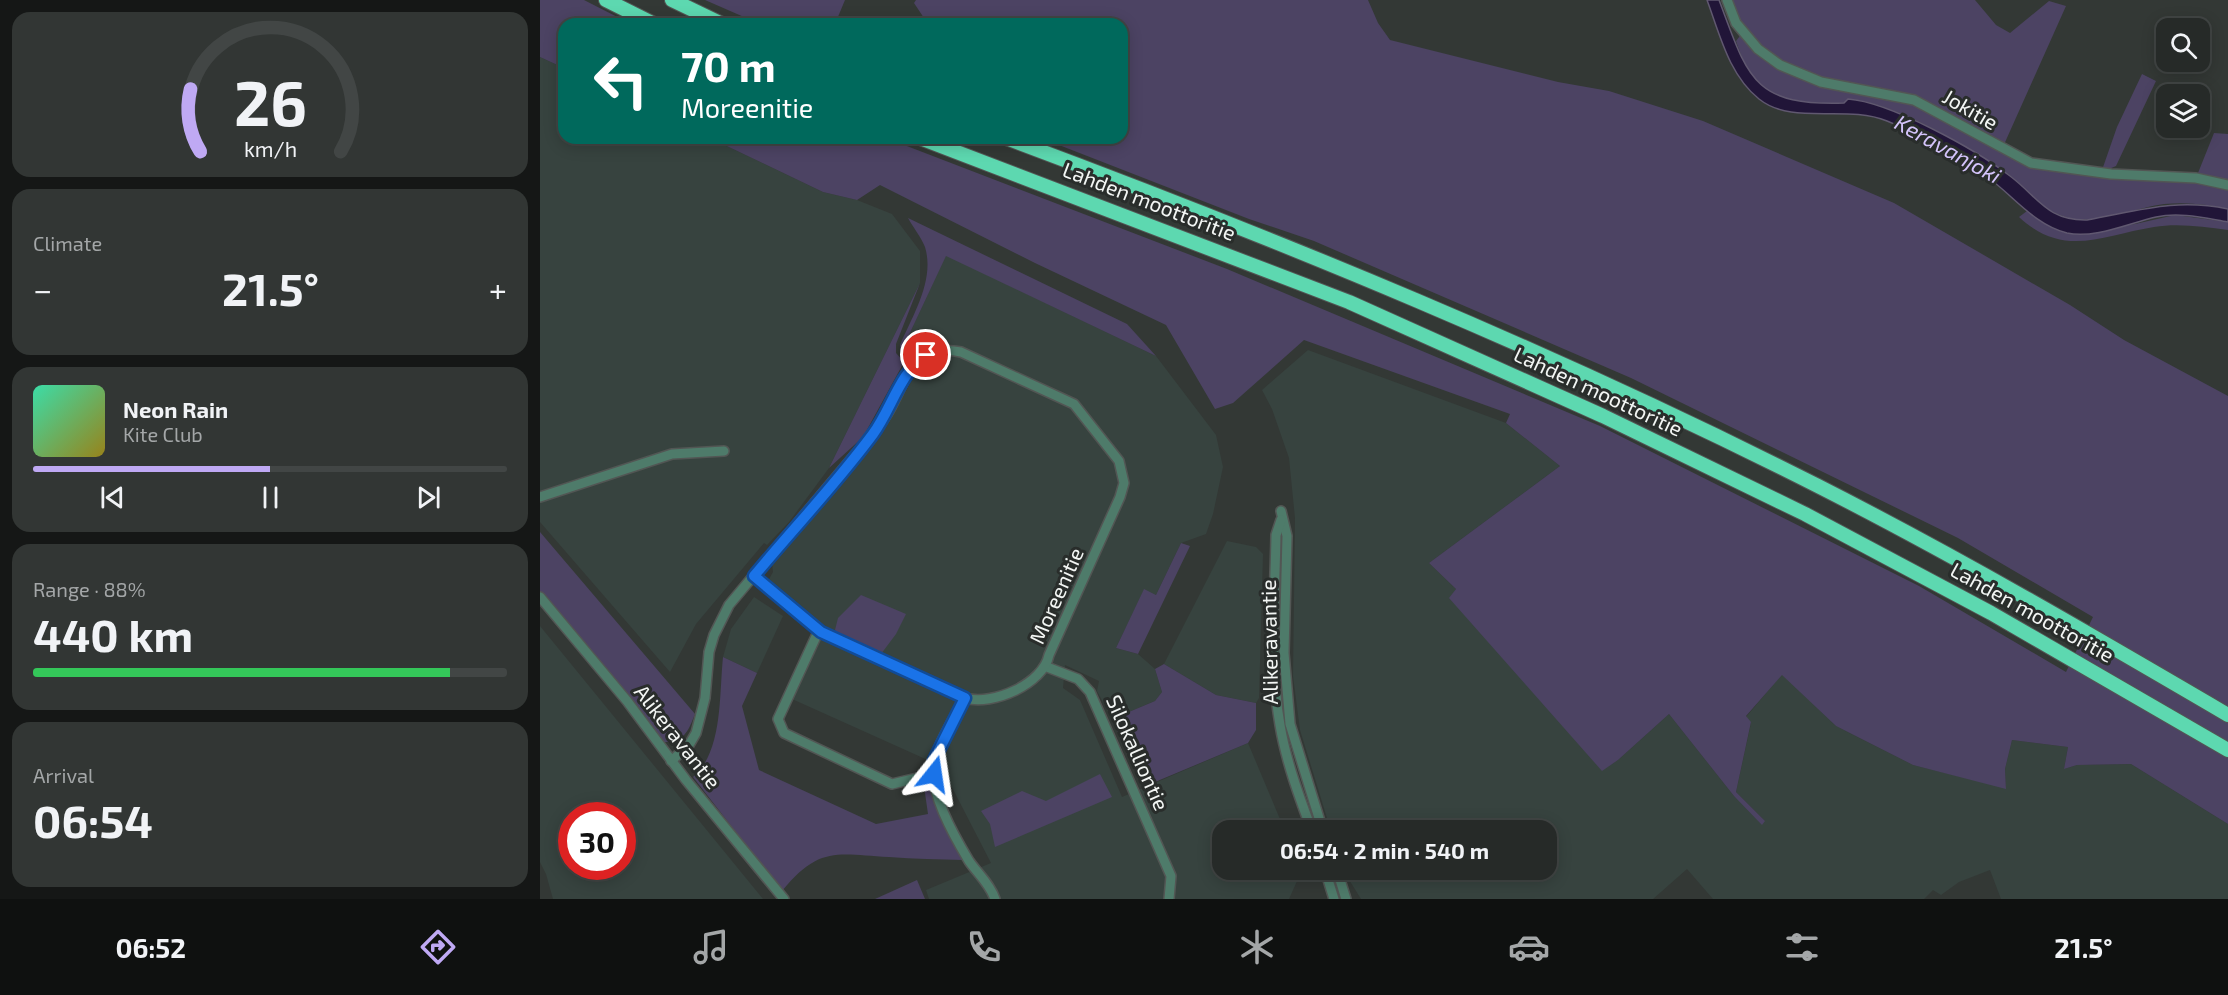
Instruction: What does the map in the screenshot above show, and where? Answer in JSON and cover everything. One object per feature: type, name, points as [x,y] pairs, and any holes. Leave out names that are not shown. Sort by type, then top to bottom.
[{"type":"highway","points":[[606,0],[642,18]]},
{"type":"highway","points":[[672,0],[710,18]]},
{"type":"highway","name":"Lahden moottoritie","points":[[936,144],[1349,302],[1604,416],[1805,514],[1990,613],[2228,750]]},
{"type":"highway","name":"Lahden moottoritie","points":[[1022,144],[1361,275],[1620,390],[1819,487],[2004,587],[2228,715]]},
{"type":"street","name":"Jokitie","points":[[1727,0],[1736,23],[1758,49],[1780,65],[1821,82],[1914,100],[2031,163],[2111,174],[2196,178],[2228,185]]},
{"type":"street","name":"Moreenitie","points":[[949,350],[961,352],[1074,404],[1119,461],[1124,483],[1114,514],[1049,655],[1047,667],[1026,684],[988,701],[965,698],[819,630],[754,576],[871,436],[890,408],[906,373],[926,355],[949,350]]},
{"type":"street","points":[[540,497],[672,454],[724,451]]},
{"type":"street","name":"Alikeravantie","points":[[1308,820],[1287,756],[1276,703],[1274,660],[1276,535],[1281,515],[1287,536],[1284,653],[1290,724],[1320,820]]},
{"type":"street","points":[[671,761],[689,745],[696,733],[705,699],[709,652],[717,628],[729,606],[754,576]]},
{"type":"street","name":"Alikeravantie","points":[[540,597],[627,700],[671,761],[784,899]]},
{"type":"street","points":[[819,630],[778,719],[784,733],[892,784],[934,774]]},
{"type":"street","name":"Silokalliontie","points":[[1047,667],[1078,679],[1090,692],[1171,876],[1169,899]]},
{"type":"street","points":[[965,698],[934,760],[936,788],[953,834],[995,899]]},
{"type":"street","points":[[1328,880],[1334,899]]},
{"type":"street","points":[[1340,880],[1346,899]]},
{"type":"shaded area","points":[[540,0],[584,0],[619,18],[558,18],[558,65],[540,57]]},
{"type":"shaded area","points":[[705,0],[845,0],[838,18],[746,18]]},
{"type":"shaded area","points":[[916,0],[1368,0],[1378,23],[1390,40],[1558,82],[1609,91],[1703,121],[1894,203],[2070,305],[2124,340],[2228,396],[2228,824],[2131,764],[2077,765],[2064,769],[2068,747],[2012,740],[2005,769],[2006,789],[1913,765],[1836,726],[1782,675],[1746,716],[1751,722],[1736,792],[1765,821],[1762,825],[1734,796],[1669,714],[1618,760],[1602,771],[1449,598],[1456,589],[1429,563],[1560,466],[1506,423],[1510,414],[1304,340],[1233,403],[1215,409],[1166,325],[1035,263],[880,185],[857,200],[823,192],[723,144],[902,144],[1227,269],[1600,426],[1919,586],[2066,672],[2093,617],[1958,538],[1631,378],[1314,241],[1249,219],[1056,144],[1128,144],[1128,18],[924,18],[914,3]]},
{"type":"shaded area","points":[[1727,0],[1975,0],[1996,25],[2010,33],[2049,1],[2066,6],[2002,149],[2031,163],[2101,173],[2117,127],[2142,74],[2156,81],[2116,166],[2102,172],[2196,178],[2214,133],[2228,134],[2228,209],[2172,203],[2102,218],[2077,219],[2056,214],[1992,163],[1953,139],[1909,117],[1867,102],[1848,99],[1844,103],[1790,100],[1763,87],[1744,61],[1736,41],[1743,32]]},
{"type":"shaded area","points":[[540,57],[558,65],[558,144],[723,144],[823,192],[857,200],[892,214],[920,251],[920,283],[829,468],[789,522],[767,545],[764,543],[696,624],[670,672],[540,522]]},
{"type":"shaded area","points":[[2027,211],[2041,221],[2067,233],[2135,224],[2175,215],[2228,222],[2228,230],[2173,225],[2084,241],[2068,241],[2036,230],[2019,217]]},
{"type":"shaded area","points":[[908,218],[1127,324],[1156,356],[946,256],[908,337],[914,352],[906,357],[900,351],[900,345],[921,297],[927,272],[925,247]]},
{"type":"shaded area","points":[[946,255],[1156,356],[1216,435],[1223,467],[1213,514],[1206,534],[1181,543],[1156,595],[1144,590],[1116,648],[1138,654],[1155,669],[1162,692],[1155,701],[1112,719],[1097,691],[1099,681],[1065,665],[1063,688],[1080,700],[1122,797],[1248,743],[1280,820],[1212,820],[1212,880],[1298,880],[1289,899],[929,899],[926,890],[991,863],[941,766],[792,699],[827,627],[816,621],[768,581],[773,572],[772,563],[886,425],[922,363],[908,337]]},
{"type":"shaded area","points":[[920,283],[896,344],[896,353],[904,362],[863,437],[829,468]]},
{"type":"shaded area","points":[[1308,350],[1506,423],[1560,466],[1429,563],[1456,589],[1450,598],[1602,770],[1618,760],[1669,714],[1734,796],[1765,821],[1736,792],[1751,723],[1746,717],[1782,674],[1836,726],[1913,765],[2006,788],[2005,769],[2012,740],[2068,747],[2064,769],[2077,765],[2131,764],[2228,824],[2228,899],[2001,899],[1990,870],[1959,882],[1941,895],[1933,890],[1924,899],[1713,899],[1687,869],[1653,899],[1361,899],[1349,880],[1557,880],[1557,820],[1328,820],[1300,730],[1293,676],[1295,518],[1289,458],[1272,409],[1262,390]]},
{"type":"shaded area","points":[[540,532],[695,714],[681,738],[664,742],[629,696],[540,597]]},
{"type":"shaded area","points":[[1227,541],[1256,547],[1263,554],[1259,698],[1256,703],[1216,695],[1164,664]]},
{"type":"shaded area","points":[[1181,543],[1190,546],[1138,654],[1116,648],[1144,589],[1156,595]]},
{"type":"shaded area","points":[[861,595],[906,614],[896,634],[881,654],[838,635],[835,630],[838,618]]},
{"type":"shaded area","points":[[754,597],[783,616],[757,673],[723,657],[731,629]]},
{"type":"shaded area","points":[[540,626],[763,899],[553,899],[540,862]]},
{"type":"shaded area","points":[[723,657],[757,673],[742,706],[759,770],[876,824],[928,814],[923,779],[928,781],[946,827],[963,860],[829,856],[807,866],[782,891],[693,777],[703,766],[715,738]]},
{"type":"shaded area","points":[[1164,664],[1216,695],[1256,703],[1256,730],[1248,743],[1155,782],[1140,781],[1112,719],[1155,701],[1162,692],[1155,669]]},
{"type":"shaded area","points":[[1100,774],[1112,797],[995,847],[990,824],[981,811],[1022,791],[1046,801]]},
{"type":"shaded area","points":[[917,880],[925,899],[875,899]]},
{"type":"water","name":"Keravanjoki","points":[[1707,0],[1719,0],[1747,67],[1758,82],[1772,92],[1790,99],[1813,103],[1844,103],[1848,99],[1886,108],[1932,128],[1976,153],[2010,176],[2052,212],[2073,219],[2087,220],[2174,205],[2209,206],[2228,209],[2228,222],[2174,215],[2156,217],[2089,234],[2067,233],[2055,229],[2034,216],[1963,160],[1900,126],[1871,116],[1788,111],[1773,107],[1759,99],[1740,78],[1733,66]]},
{"type":"route","points":[[926,355],[906,373],[882,422],[754,576],[821,632],[965,698],[934,760],[934,774]]}]
